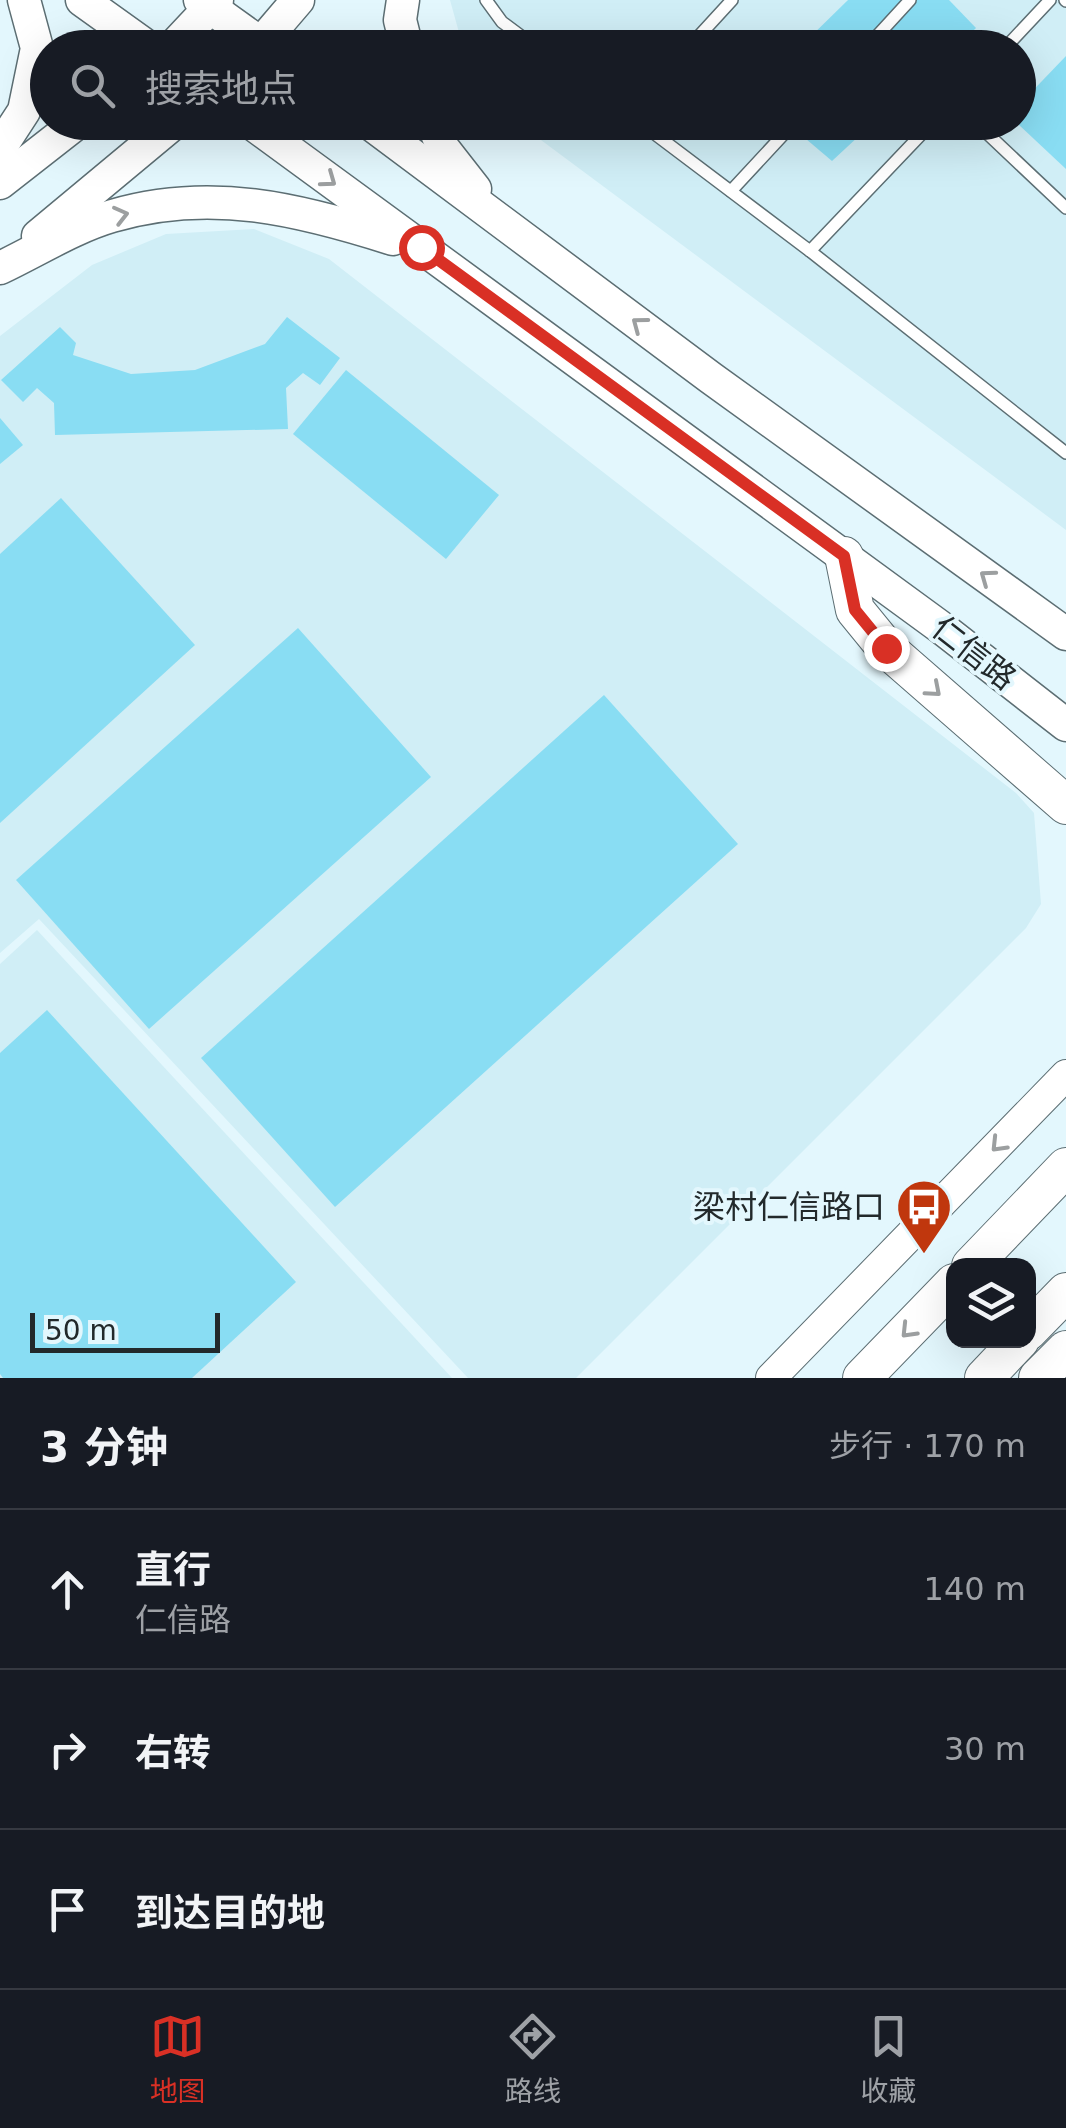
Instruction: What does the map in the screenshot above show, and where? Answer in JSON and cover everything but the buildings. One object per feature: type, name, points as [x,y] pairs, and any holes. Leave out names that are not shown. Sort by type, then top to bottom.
[{"type":"main road","points":[[24,0],[32,30]]},
{"type":"main road","points":[[82,0],[124,30]]},
{"type":"main road","points":[[275,30],[298,0]]},
{"type":"main road","points":[[402,30],[403,0]]},
{"type":"main road","points":[[186,30],[209,2],[243,30]]},
{"type":"main road","points":[[0,148],[24,111],[30,82]]},
{"type":"main road","points":[[0,183],[55,140]]},
{"type":"main road","points":[[0,268],[153,140]]},
{"type":"main road","name":"仁信路","points":[[275,140],[844,556],[1066,725]]},
{"type":"main road","name":"仁信路","points":[[392,140],[499,220],[708,360],[1066,634]]},
{"type":"main road","points":[[440,140],[499,220]]},
{"type":"main road","points":[[0,268],[111,216],[183,202],[247,202],[330,219],[421,247]]},
{"type":"main road","points":[[844,556],[855,610],[886,648],[1066,806]]},
{"type":"main road","points":[[979,1258],[1066,1167]]},
{"type":"main road","points":[[862,1378],[946,1292]]},
{"type":"main road","points":[[1036,1323],[1066,1292]]},
{"type":"main road","points":[[984,1378],[1012,1348]]},
{"type":"main road","points":[[1038,1378],[1066,1350]]},
{"type":"street","points":[[771,1378],[1066,1075]]},
{"type":"lane","points":[[486,0],[513,30]]},
{"type":"lane","points":[[704,30],[732,0]]},
{"type":"lane","points":[[882,30],[910,0]]},
{"type":"lane","points":[[1021,30],[1050,0]]},
{"type":"lane","points":[[663,140],[1066,453]]},
{"type":"lane","points":[[730,191],[778,140]]},
{"type":"lane","points":[[798,264],[916,140]]},
{"type":"lane","points":[[994,140],[1066,208]]},
{"type":"shaded area","points":[[450,0],[1066,0],[1066,530],[541,140],[1036,140],[1036,30],[458,30]]},
{"type":"shaded area","points":[[254,229],[329,259],[1016,793],[1034,813],[1041,904],[1026,928],[576,1378],[468,1378],[39,919],[0,953],[0,336],[92,265],[166,234]]},
{"type":"shaded area","points":[[37,930],[452,1378],[0,1378],[0,964]]},
{"type":"place","name":"梁村仁信路口","points":[[924,1256]]},
{"type":"route","points":[[421,247],[844,556],[855,610],[886,648]]}]
